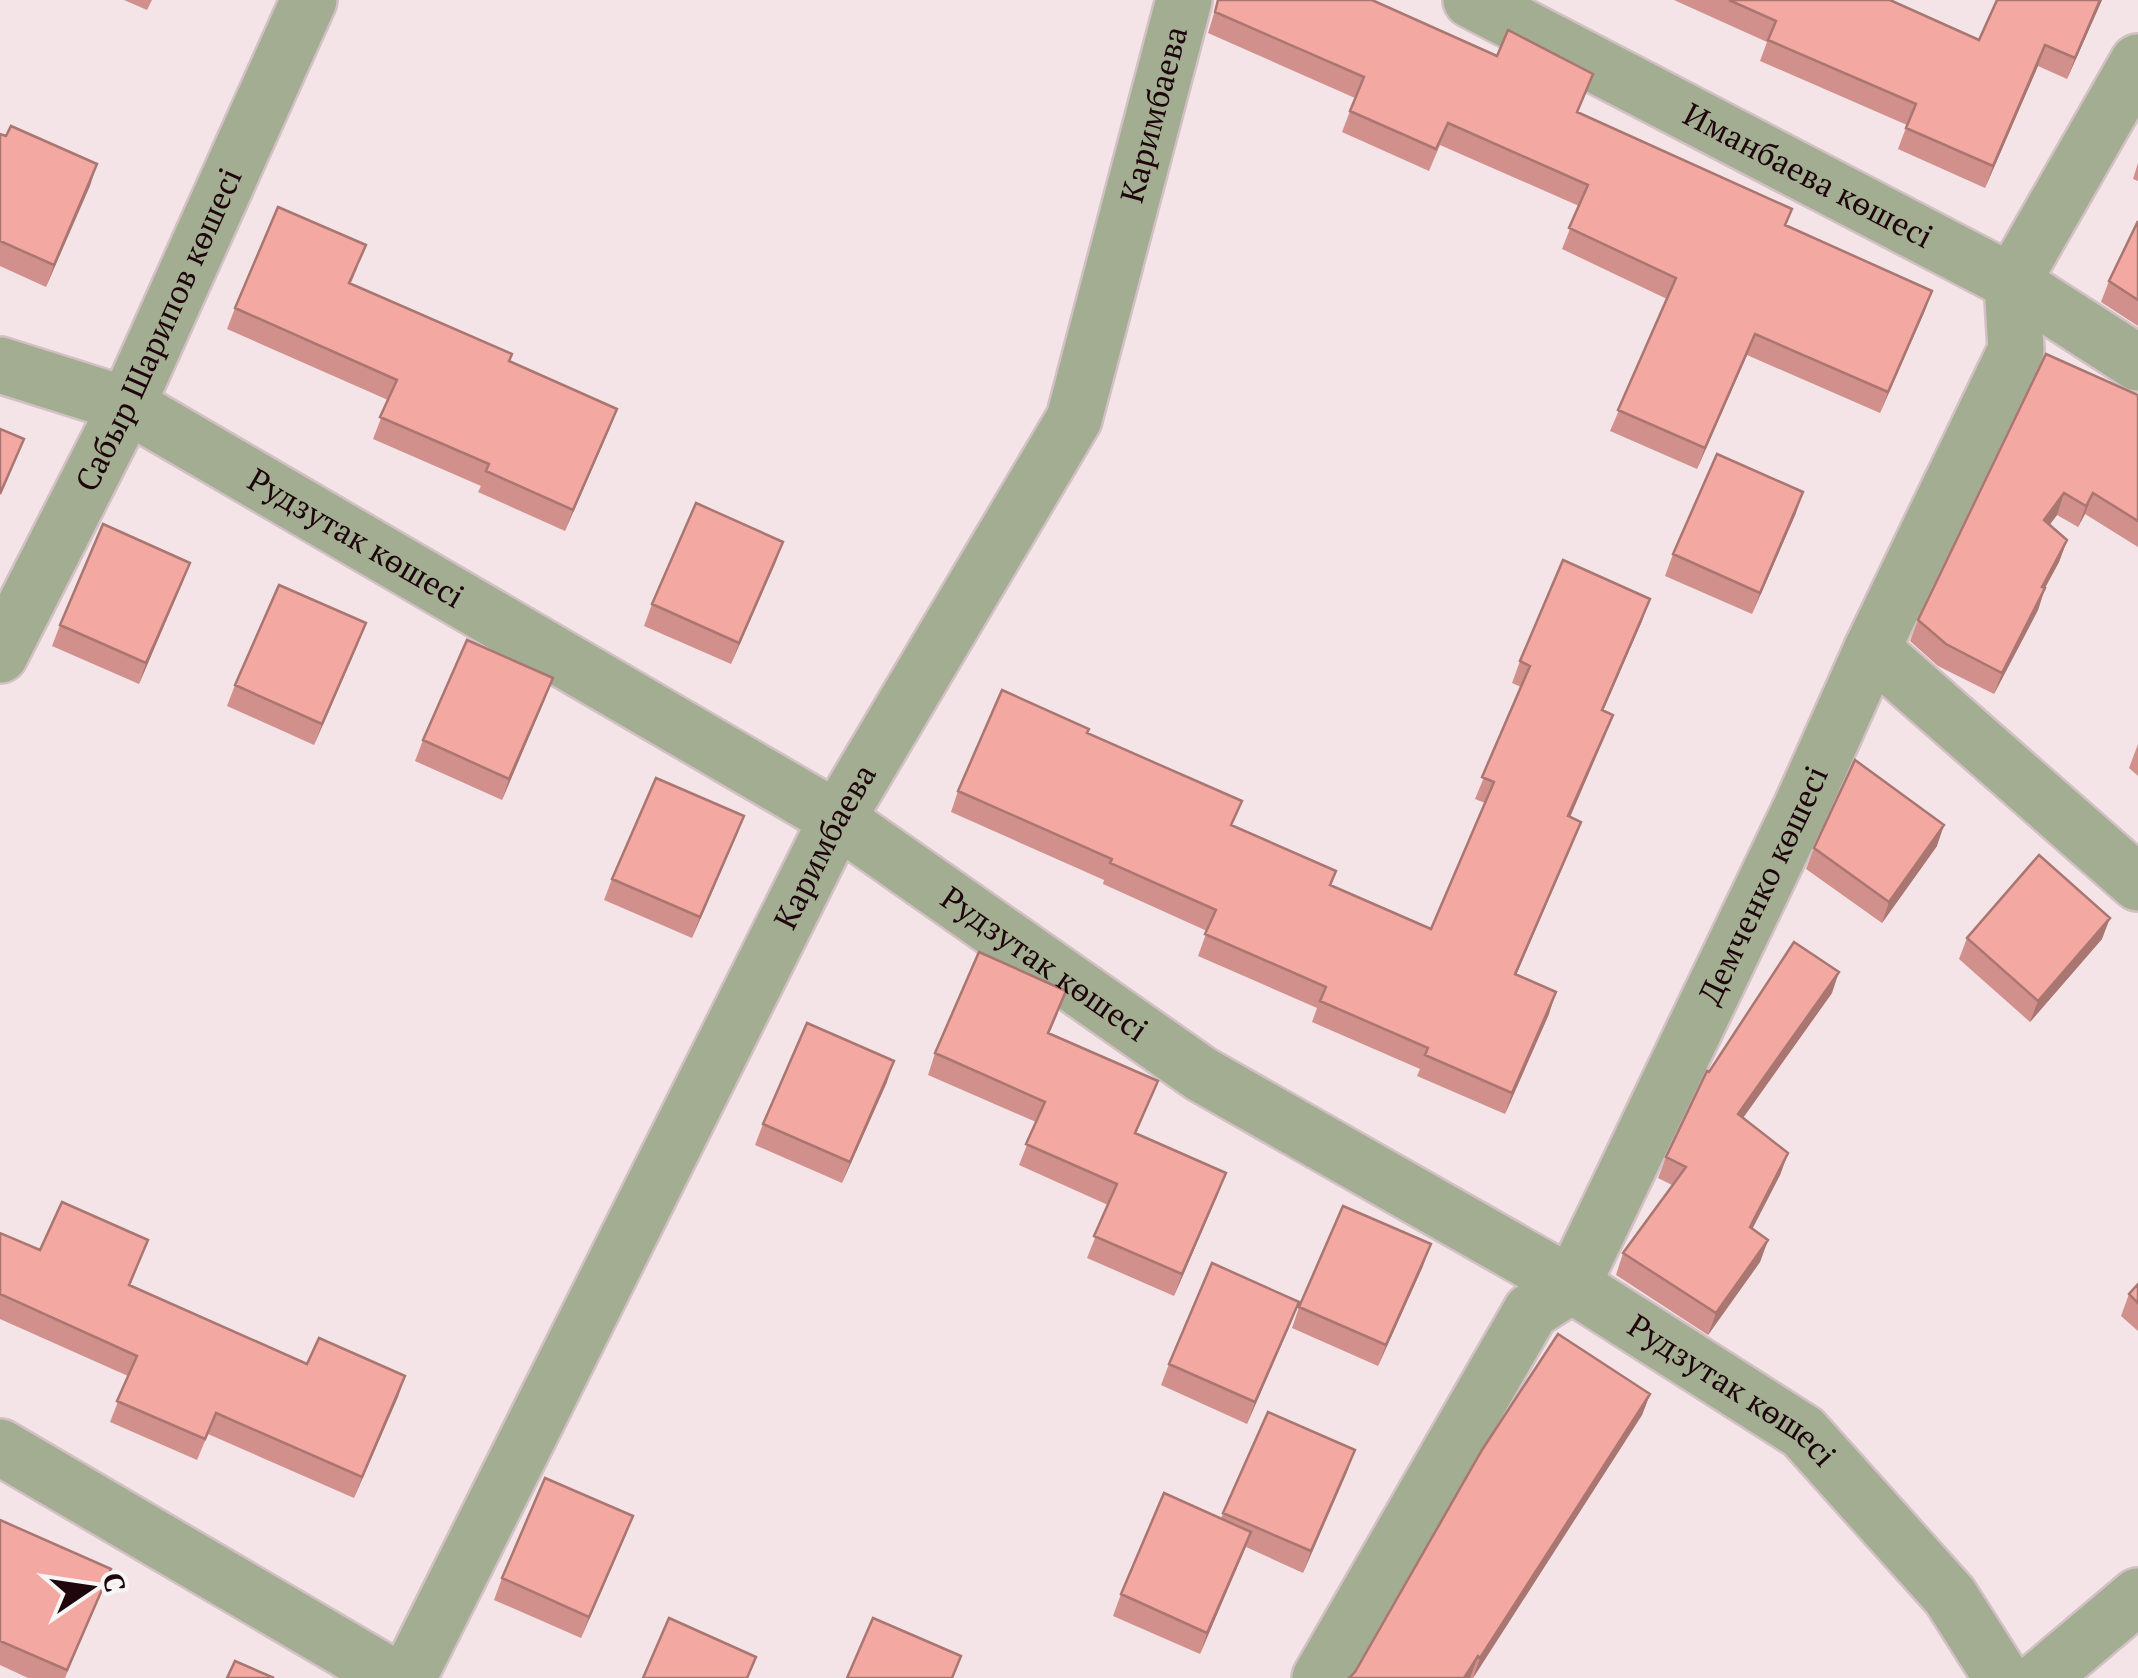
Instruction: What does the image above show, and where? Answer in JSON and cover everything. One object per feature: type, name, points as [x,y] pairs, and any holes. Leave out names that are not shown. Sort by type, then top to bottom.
[{"type":"street","name":"Сабыр Шарипов көшесі","points":[[0,655],[126,405],[308,0]]},
{"type":"street","name":"Каримбаева","points":[[408,1678],[837,819],[1074,419],[1184,0]]},
{"type":"street","name":"Иманбаева көшесі","points":[[1471,0],[2012,282],[2138,363]]},
{"type":"street","points":[[2012,282],[2138,62]]},
{"type":"street","name":"Демченко көшесі","points":[[1572,1285],[2016,350],[2012,282]]},
{"type":"street","name":"Рудзутак көшесі","points":[[0,366],[126,405],[837,819],[1201,1074],[1572,1285],[1802,1432],[1950,1596],[2002,1678]]},
{"type":"street","points":[[1872,649],[2138,882]]},
{"type":"street","points":[[1320,1678],[1530,1310],[1572,1285]]},
{"type":"street","points":[[0,1447],[394,1678]]},
{"type":"street","points":[[2041,1678],[2138,1596]]},
{"type":"building","points":[[1218,0],[1372,0],[1497,56],[1508,30],[1593,74],[1577,112],[1792,209],[1785,225],[1932,291],[1888,392],[1755,334],[1705,448],[1618,410],[1676,278],[1569,228],[1588,185],[1448,123],[1436,149],[1350,111],[1364,77],[1215,12]]},
{"type":"building","points":[[1729,0],[1890,0],[1979,40],[1997,0],[2100,0],[2075,58],[2045,45],[1993,166],[1906,128],[1916,104],[1768,40],[1776,21]]},
{"type":"building","points":[[11,126],[97,164],[54,265],[0,241],[0,134],[6,136]]},
{"type":"building","points":[[278,207],[366,245],[349,283],[512,354],[509,361],[617,409],[573,510],[486,471],[489,464],[380,417],[397,380],[235,308]]},
{"type":"building","points":[[2138,221],[2138,300],[2109,281]]},
{"type":"building","points":[[2046,354],[2138,395],[2138,521],[2093,493],[2086,506],[2064,493],[2044,520],[2067,540],[2002,673],[1946,644],[1918,620]]},
{"type":"building","points":[[0,429],[24,439],[0,494]]},
{"type":"building","points":[[1717,454],[1803,492],[1760,593],[1673,554]]},
{"type":"building","points":[[696,503],[783,542],[739,643],[652,604]]},
{"type":"building","points":[[103,524],[190,563],[146,663],[60,625]]},
{"type":"building","points":[[1563,560],[1650,599],[1602,710],[1613,715],[1568,816],[1581,822],[1515,974],[1556,992],[1512,1093],[1425,1055],[1428,1048],[1320,1001],[1326,987],[1205,934],[1216,910],[958,791],[1002,690],[1089,729],[1087,733],[1242,801],[1231,825],[1336,871],[1330,885],[1431,929],[1494,782],[1482,777],[1530,666],[1520,661]]},
{"type":"building","points":[[279,585],[366,623],[322,724],[235,685]]},
{"type":"building","points":[[467,640],[553,678],[509,779],[423,740]]},
{"type":"building","points":[[1855,760],[1944,825],[1889,902],[1814,848]]},
{"type":"building","points":[[656,778],[744,816],[700,917],[612,879]]},
{"type":"building","points":[[2039,855],[2110,918],[2038,1001],[1967,938]]},
{"type":"building","points":[[1794,942],[1839,972],[1738,1114],[1788,1153],[1750,1227],[1768,1240],[1716,1313],[1623,1253],[1686,1167],[1666,1157],[1707,1071]]},
{"type":"building","points":[[979,952],[1066,991],[1048,1033],[1158,1081],[1135,1133],[1226,1173],[1182,1274],[1094,1236],[1117,1184],[1026,1144],[1045,1102],[935,1053]]},
{"type":"building","points":[[807,1023],[894,1061],[850,1162],[763,1124]]},
{"type":"building","points":[[62,1202],[148,1240],[129,1285],[307,1364],[319,1338],[405,1376],[362,1477],[216,1413],[205,1439],[117,1401],[137,1356],[0,1294],[0,1233],[40,1250]]},
{"type":"building","points":[[1343,1206],[1431,1244],[1386,1345],[1299,1307]]},
{"type":"building","points":[[1212,1263],[1299,1302],[1255,1402],[1169,1364]]},
{"type":"building","points":[[2138,1284],[2138,1303],[2129,1294]]},
{"type":"building","points":[[1558,1334],[1650,1394],[1464,1678],[1349,1678],[1482,1450]]},
{"type":"building","points":[[1268,1412],[1355,1450],[1311,1551],[1223,1513]]},
{"type":"building","points":[[545,1478],[633,1516],[589,1617],[502,1578]]},
{"type":"building","points":[[1164,1493],[1251,1532],[1207,1633],[1121,1594]]},
{"type":"building","points":[[0,1520],[111,1569],[67,1670],[0,1641]]},
{"type":"building","points":[[669,1618],[756,1657],[747,1678],[643,1678]]},
{"type":"building","points":[[873,1618],[961,1656],[952,1678],[847,1678]]},
{"type":"building","points":[[235,1661],[274,1678],[227,1678]]}]
